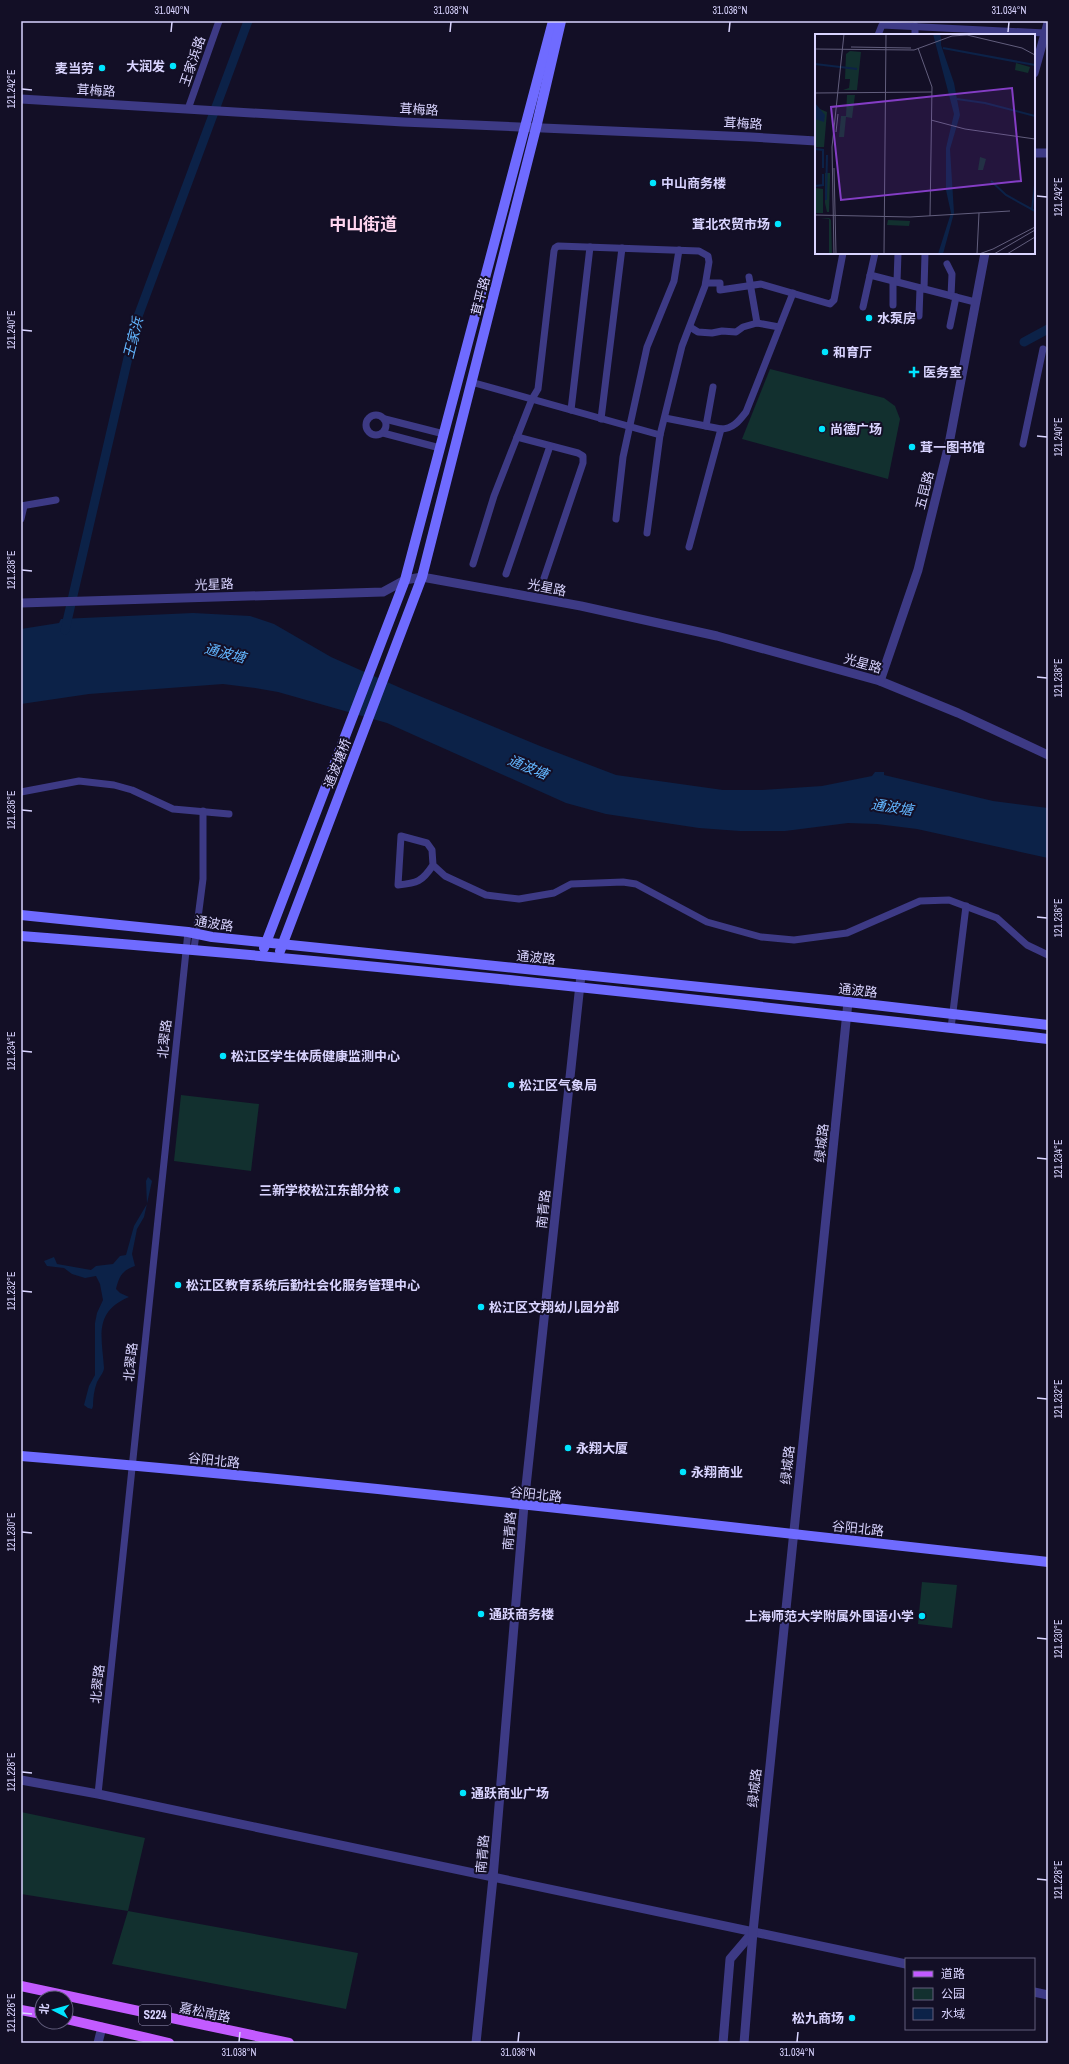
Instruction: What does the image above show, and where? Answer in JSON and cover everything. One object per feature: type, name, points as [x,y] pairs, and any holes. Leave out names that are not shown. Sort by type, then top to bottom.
[{"type":"main road","points":[[260,956],[405,580],[553,21]]},
{"type":"main road","name":"茸平路","points":[[422,577],[536,128],[561,21]]},
{"type":"main road","name":"通波塘桥","points":[[277,958],[422,577]]},
{"type":"main road","name":"通波路","points":[[21,915],[192,933],[212,937],[282,945],[848,1002],[1048,1025]]},
{"type":"main road","name":"通波路","points":[[21,936],[190,949],[580,988],[1048,1039]]},
{"type":"main road","name":"谷阳北路","points":[[21,1456],[131,1465],[524,1505],[1048,1562]]},
{"type":"main road","name":"嘉松南路","points":[[21,1986],[289,2043]]},
{"type":"main road","points":[[21,2010],[34,2012]]},
{"type":"main road","name":"S224","points":[[74,2021],[102,2027],[142,2040],[169,2043]]},
{"type":"street","name":"王家浜路","points":[[188,109],[219,21]]},
{"type":"street","points":[[1035,69],[1048,23]]},
{"type":"street","points":[[878,34],[882,25],[915,26],[955,32],[1045,33]]},
{"type":"street","points":[[915,26],[915,34]]},
{"type":"street","name":"茸梅路","points":[[21,99],[233,112],[815,141]]},
{"type":"street","points":[[1035,153],[1048,153]]},
{"type":"street","points":[[473,564],[494,496],[532,399],[538,389],[555,248],[558,246],[699,251],[708,256],[709,262],[706,283],[682,346],[660,435],[647,533]]},
{"type":"street","points":[[571,410],[590,247]]},
{"type":"street","points":[[601,419],[622,248]]},
{"type":"street","points":[[616,519],[623,457],[647,347],[674,281],[679,250]]},
{"type":"street","points":[[706,283],[720,283],[720,290],[761,284],[826,304],[833,302],[843,254]]},
{"type":"street","points":[[863,307],[875,254]]},
{"type":"street","points":[[893,305],[898,254]]},
{"type":"street","points":[[919,316],[925,254]]},
{"type":"street","name":"五昆路","points":[[880,681],[918,570],[949,444],[975,302],[986,254]]},
{"type":"street","points":[[947,264],[952,274],[953,296],[950,326]]},
{"type":"street","points":[[870,275],[975,302]]},
{"type":"street","points":[[749,277],[757,323]]},
{"type":"street","points":[[665,418],[721,429],[728,429],[734,426],[746,412],[793,293]]},
{"type":"street","points":[[690,327],[703,333],[722,331],[731,332],[757,323],[779,327]]},
{"type":"street","points":[[1023,444],[1044,360],[1043,349]]},
{"type":"street","points":[[471,382],[660,435]]},
{"type":"street","points":[[706,426],[713,388]]},
{"type":"street","points":[[440,448],[383,433],[373,434],[368,430],[366,423],[370,417],[376,414],[385,419],[444,434]]},
{"type":"street","points":[[383,433],[387,425],[385,419]]},
{"type":"street","points":[[690,547],[721,429]]},
{"type":"street","points":[[517,437],[578,453],[583,456],[583,463],[542,584]]},
{"type":"street","points":[[506,574],[550,446]]},
{"type":"street","points":[[21,519],[22,506],[56,500]]},
{"type":"street","name":"光星路","points":[[21,603],[383,592],[405,580],[422,577],[580,606],[717,636],[880,681],[958,713],[1048,755]]},
{"type":"street","points":[[21,792],[79,781],[107,784],[132,790],[173,809],[229,814]]},
{"type":"street","name":"北翠路","points":[[98,1794],[131,1465],[190,949],[203,879],[203,811]]},
{"type":"street","points":[[433,865],[424,878],[417,882],[398,885],[401,836],[427,843],[432,850],[433,865],[445,876],[486,895],[519,899],[554,893],[571,884],[623,882],[636,884],[707,922],[761,936],[794,940],[847,933],[920,901],[949,900],[997,918],[1027,945],[1048,955]]},
{"type":"street","points":[[951,1028],[966,906]]},
{"type":"street","name":"南青路","points":[[476,2043],[493,1878],[524,1505],[581,975]]},
{"type":"street","name":"绿城路","points":[[744,2043],[753,1932],[848,1002]]},
{"type":"street","points":[[21,1780],[98,1794],[905,1964]]},
{"type":"street","points":[[723,2043],[730,1958],[753,1932]]},
{"type":"street","points":[[1035,1992],[1048,1995]]},
{"type":"street","points":[[98,2043],[102,2027]]},
{"type":"green space","name":"尚德广场","points":[[770,369],[884,398],[895,406],[900,419],[888,479],[742,439]]},
{"type":"green space","points":[[181,1095],[259,1104],[251,1171],[174,1161]]},
{"type":"green space","points":[[922,1582],[957,1585],[952,1628],[918,1624]]},
{"type":"green space","points":[[21,1812],[145,1838],[128,1911],[21,1894]]},
{"type":"green space","points":[[128,1911],[358,1953],[346,2009],[112,1964]]},
{"type":"water","name":"通波塘","points":[[193,613],[250,616],[274,624],[331,657],[405,690],[540,746],[616,775],[723,790],[762,790],[822,786],[872,776],[875,772],[884,772],[884,775],[993,801],[1048,808],[1048,858],[917,829],[877,824],[848,823],[785,831],[740,831],[699,828],[606,814],[566,803],[387,723],[278,692],[255,688],[223,684],[89,694],[21,704],[21,629],[59,623],[61,619]]},
{"type":"water","points":[[148,1177],[152,1181],[147,1204],[146,1181]]},
{"type":"water","points":[[147,1204],[144,1217],[137,1229],[132,1254],[135,1266],[122,1274],[116,1289],[120,1293],[129,1297],[118,1303],[110,1310],[102,1326],[104,1370],[96,1385],[92,1409],[88,1408],[84,1405],[89,1386],[95,1375],[95,1323],[97,1313],[103,1300],[100,1284],[96,1276],[85,1278],[72,1274],[64,1268],[47,1266],[44,1261],[54,1257],[57,1264],[91,1270],[96,1266],[113,1264],[120,1256],[126,1255],[134,1226]]},
{"type":"waterway","name":"王家浜","points":[[65,630],[137,319],[248,21]]},
{"type":"waterway","points":[[1024,342],[1048,329]]},
{"type":"place","name":"大润发","points":[[173,66]]},
{"type":"place","name":"麦当劳","points":[[102,68]]},
{"type":"place","name":"中山商务楼","points":[[653,183]]},
{"type":"place","name":"茸北农贸市场","points":[[778,224]]},
{"type":"place","name":"水泵房","points":[[869,318]]},
{"type":"place","name":"和育厅","points":[[825,352]]},
{"type":"place","name":"医务室","points":[[914,372]]},
{"type":"place","name":"尚德广场","points":[[822,429]]},
{"type":"place","name":"茸一图书馆","points":[[912,447]]},
{"type":"place","name":"松江区学生体质健康监测中心","points":[[223,1056]]},
{"type":"place","name":"松江区气象局","points":[[511,1085]]},
{"type":"place","name":"三新学校松江东部分校","points":[[397,1190]]},
{"type":"place","name":"松江区教育系统后勤社会化服务管理中心","points":[[178,1285]]},
{"type":"place","name":"松江区文翔幼儿园分部","points":[[481,1307]]},
{"type":"place","name":"永翔大厦","points":[[568,1448]]},
{"type":"place","name":"永翔商业","points":[[683,1472]]},
{"type":"place","name":"通跃商务楼","points":[[481,1614]]},
{"type":"place","name":"上海师范大学附属外国语小学","points":[[922,1616]]},
{"type":"place","name":"通跃商业广场","points":[[463,1793]]},
{"type":"place","name":"松九商场","points":[[852,2018]]},
{"type":"district","name":"中山街道","points":[[363,224]]}]
